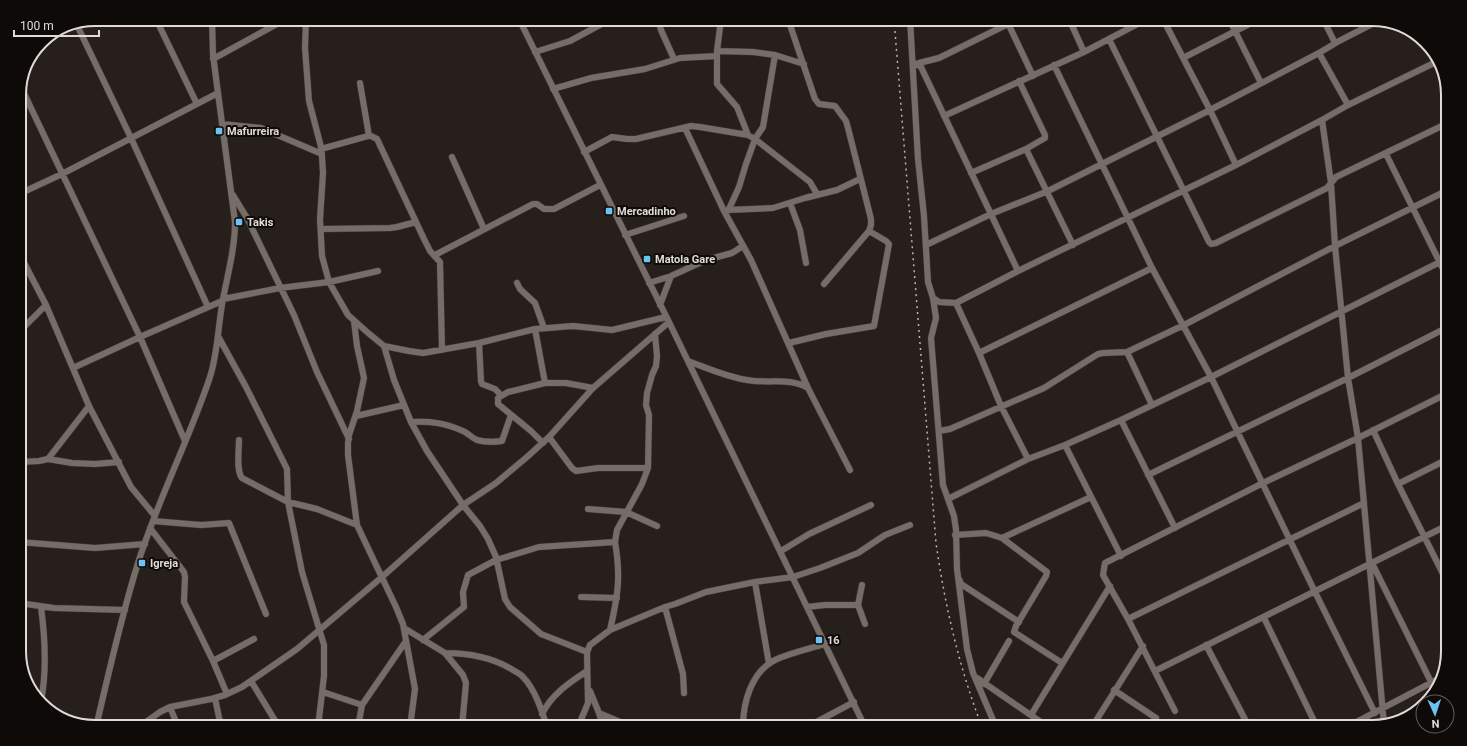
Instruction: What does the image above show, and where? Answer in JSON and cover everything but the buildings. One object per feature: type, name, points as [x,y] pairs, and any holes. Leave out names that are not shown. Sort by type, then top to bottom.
[{"type":"street","points":[[159,26],[197,104]]},
{"type":"street","points":[[98,720],[125,610],[150,528],[210,375],[235,237],[235,222],[214,59],[212,26]]},
{"type":"street","points":[[214,59],[273,26]]},
{"type":"street","points":[[306,26],[305,48],[309,101],[321,152],[323,173],[321,229],[322,256],[329,282],[348,315],[384,346],[423,353],[479,343],[535,329],[573,326],[612,330],[668,319]]},
{"type":"street","points":[[522,26],[668,319],[862,720]]},
{"type":"street","points":[[535,52],[570,41],[598,26]]},
{"type":"street","points":[[661,26],[674,59]]},
{"type":"street","points":[[720,26],[717,54],[717,84],[736,107],[748,135]]},
{"type":"street","points":[[790,26],[817,102],[835,106],[846,121],[871,219],[869,231],[824,284]]},
{"type":"street","points":[[911,26],[912,45],[918,64],[972,172],[1018,271]]},
{"type":"street","points":[[918,64],[939,58],[999,26]]},
{"type":"street","points":[[1009,26],[1033,76]]},
{"type":"street","points":[[1072,26],[1084,52]]},
{"type":"street","points":[[944,116],[1084,52],[1130,26]]},
{"type":"street","points":[[1166,26],[1210,110],[1236,165]]},
{"type":"street","points":[[1232,26],[1261,83]]},
{"type":"street","points":[[1182,58],[1246,26]]},
{"type":"street","points":[[1326,26],[1335,43]]},
{"type":"street","points":[[926,245],[991,214],[1048,191],[1210,110],[1368,26]]},
{"type":"street","points":[[78,28],[131,138],[208,307]]},
{"type":"street","points":[[1109,39],[1208,242],[1211,244],[1216,244],[1327,188],[1336,177],[1441,127]]},
{"type":"street","points":[[553,89],[591,78],[645,69],[674,59],[691,56],[753,52],[774,55],[804,64]]},
{"type":"street","points":[[1319,53],[1348,105]]},
{"type":"street","points":[[726,210],[739,187],[755,140],[763,127],[774,55]]},
{"type":"street","points":[[933,298],[939,302],[956,303],[1018,271],[1236,165],[1348,105],[1433,63]]},
{"type":"street","points":[[918,64],[918,159],[928,282],[933,298],[936,318],[932,338],[943,485],[954,516],[959,580],[967,649],[973,673],[993,720]]},
{"type":"street","points":[[1054,65],[1152,268],[1211,377],[1375,712]]},
{"type":"street","points":[[972,172],[1026,149],[1045,137],[1019,82]]},
{"type":"street","points":[[360,83],[369,136]]},
{"type":"street","points":[[26,191],[62,174],[218,93]]},
{"type":"street","points":[[26,98],[140,337],[185,441]]},
{"type":"street","points":[[1322,120],[1331,184],[1334,246],[1348,378],[1358,438],[1371,564],[1383,719]]},
{"type":"street","points":[[222,124],[261,128],[321,152],[369,136],[377,139],[427,245],[440,262],[442,273],[442,350]]},
{"type":"street","points":[[584,152],[612,137],[636,139],[691,126],[748,135],[810,182],[817,194]]},
{"type":"street","points":[[685,128],[751,260],[808,388],[850,470]]},
{"type":"street","points":[[1026,149],[1048,191],[1073,245]]},
{"type":"street","points":[[948,499],[1028,459],[1065,445],[1121,420],[1211,377],[1440,262],[1386,154]]},
{"type":"street","points":[[452,157],[484,229]]},
{"type":"street","points":[[726,210],[773,208],[817,194],[837,190],[860,179]]},
{"type":"street","points":[[435,255],[533,204],[537,204],[544,210],[554,209],[600,184]]},
{"type":"street","points":[[231,192],[247,218],[294,315],[317,372],[349,439]]},
{"type":"street","points":[[939,431],[950,429],[1044,388],[1098,354],[1127,352],[1184,326],[1334,246],[1441,194]]},
{"type":"street","points":[[790,203],[800,230],[806,263]]},
{"type":"street","points":[[625,235],[684,216]]},
{"type":"street","points":[[321,229],[390,228],[416,222]]},
{"type":"street","points":[[789,343],[826,334],[874,326],[889,244],[869,231]]},
{"type":"street","points":[[649,283],[671,276],[706,260],[732,253],[743,246]]},
{"type":"street","points":[[26,266],[46,305],[88,406],[131,487],[154,518],[201,525],[229,523],[266,614]]},
{"type":"street","points":[[979,352],[1152,268]]},
{"type":"street","points":[[73,368],[223,300],[280,288],[329,282],[378,271]]},
{"type":"street","points":[[660,305],[671,276]]},
{"type":"street","points":[[517,283],[520,289],[535,303],[544,328]]},
{"type":"street","points":[[956,303],[979,352],[1001,406],[1028,459]]},
{"type":"street","points":[[26,325],[46,305]]},
{"type":"street","points":[[149,720],[170,707],[215,698],[227,694],[251,681],[297,649],[382,577],[463,505],[496,483],[543,443],[593,388],[655,334],[668,319]]},
{"type":"street","points":[[354,321],[364,382],[349,439],[348,455],[357,525],[396,607],[404,628],[414,689],[411,720]]},
{"type":"street","points":[[535,329],[545,383]]},
{"type":"street","points":[[1148,475],[1348,378],[1441,330]]},
{"type":"street","points":[[610,630],[617,598],[618,569],[615,542],[617,530],[642,484],[648,468],[649,416],[646,405],[652,374],[656,366],[657,356],[655,334]]},
{"type":"street","points":[[218,336],[285,462],[287,469],[288,502],[302,572],[324,645],[323,692],[319,720]]},
{"type":"street","points":[[479,343],[482,384],[495,389],[501,395]]},
{"type":"street","points":[[384,346],[394,380],[411,422],[463,505],[480,526],[488,540],[496,560],[505,599],[515,612],[540,634],[587,652]]},
{"type":"street","points":[[1127,352],[1152,405]]},
{"type":"street","points":[[688,361],[744,380],[755,382],[794,382],[808,388]]},
{"type":"street","points":[[543,443],[531,431],[498,404],[498,398],[501,395],[545,383],[566,383],[593,388]]},
{"type":"street","points":[[1175,711],[1143,646],[1103,575],[1105,563],[1263,483],[1441,396]]},
{"type":"street","points":[[356,416],[404,405]]},
{"type":"street","points":[[48,459],[88,406]]},
{"type":"street","points":[[411,422],[435,422],[463,431],[476,440],[497,442],[502,441],[511,415]]},
{"type":"street","points":[[1121,420],[1175,528]]},
{"type":"street","points":[[1373,430],[1441,570]]},
{"type":"street","points":[[549,437],[572,468],[576,470],[598,468],[648,468]]},
{"type":"street","points":[[240,440],[239,469],[242,478],[288,502],[317,508],[357,525]]},
{"type":"street","points":[[1065,445],[1121,556]]},
{"type":"street","points":[[26,462],[48,459],[72,463],[95,464],[119,462]]},
{"type":"street","points":[[1398,484],[1441,462]]},
{"type":"street","points":[[1002,538],[1091,497]]},
{"type":"street","points":[[1128,619],[1364,503]]},
{"type":"street","points":[[781,551],[809,534],[871,505]]},
{"type":"street","points":[[588,509],[626,512],[657,526]]},
{"type":"street","points":[[581,720],[588,702],[587,652],[590,645],[610,630],[706,592],[755,582],[792,577],[826,566],[858,553],[885,535],[910,525]]},
{"type":"street","points":[[150,528],[184,572],[184,602],[213,661],[227,694]]},
{"type":"street","points":[[1155,671],[1264,618],[1441,528]]},
{"type":"street","points":[[955,535],[986,533],[1002,538],[1047,572],[1014,632],[1062,663]]},
{"type":"street","points":[[423,640],[464,607],[463,592],[468,575],[496,560],[539,547],[615,542]]},
{"type":"street","points":[[26,543],[95,548],[145,544]]},
{"type":"street","points":[[1371,564],[1431,682]]},
{"type":"street","points":[[959,580],[961,584],[1019,622]]},
{"type":"street","points":[[755,582],[769,664]]},
{"type":"street","points":[[862,586],[858,605],[865,624]]},
{"type":"street","points":[[1031,715],[1110,586]]},
{"type":"street","points":[[581,597],[617,598]]},
{"type":"street","points":[[26,604],[41,607],[125,610]]},
{"type":"street","points":[[807,607],[825,605],[858,605]]},
{"type":"street","points":[[41,607],[44,669],[42,694]]},
{"type":"street","points":[[665,607],[682,674],[684,693]]},
{"type":"street","points":[[1264,618],[1313,720]]},
{"type":"street","points":[[404,628],[445,653],[465,679],[466,683],[463,720]]},
{"type":"street","points":[[213,661],[254,639]]},
{"type":"street","points":[[984,684],[1009,640]]},
{"type":"street","points":[[359,720],[362,705],[406,641]]},
{"type":"street","points":[[743,720],[748,693],[761,671],[774,660],[825,644]]},
{"type":"street","points":[[1206,645],[1245,720]]},
{"type":"street","points":[[1096,720],[1143,646]]},
{"type":"street","points":[[445,653],[466,653],[490,659],[501,663],[523,676],[536,696],[544,720]]},
{"type":"street","points":[[542,714],[548,703],[560,690],[588,671]]},
{"type":"street","points":[[976,677],[1038,720]]},
{"type":"street","points":[[251,681],[275,720]]},
{"type":"street","points":[[1360,720],[1434,681]]},
{"type":"street","points":[[588,688],[601,720]]},
{"type":"street","points":[[1114,690],[1156,718]]},
{"type":"street","points":[[323,692],[362,705]]},
{"type":"street","points":[[215,698],[220,720]]},
{"type":"street","points":[[820,720],[854,702]]},
{"type":"street","points":[[170,707],[175,720]]},
{"type":"street","points":[[599,713],[616,720]]},
{"type":"railway","points":[[895,26],[936,543],[948,613],[966,682],[980,720]]},
{"type":"place","name":"Mafurreira","points":[[219,131]]},
{"type":"place","name":"Mercadinho","points":[[609,211]]},
{"type":"place","name":"Takis","points":[[239,222]]},
{"type":"place","name":"Matola Gare","points":[[647,259]]},
{"type":"place","name":"Igreja","points":[[142,563]]},
{"type":"place","name":"16","points":[[819,640]]}]
